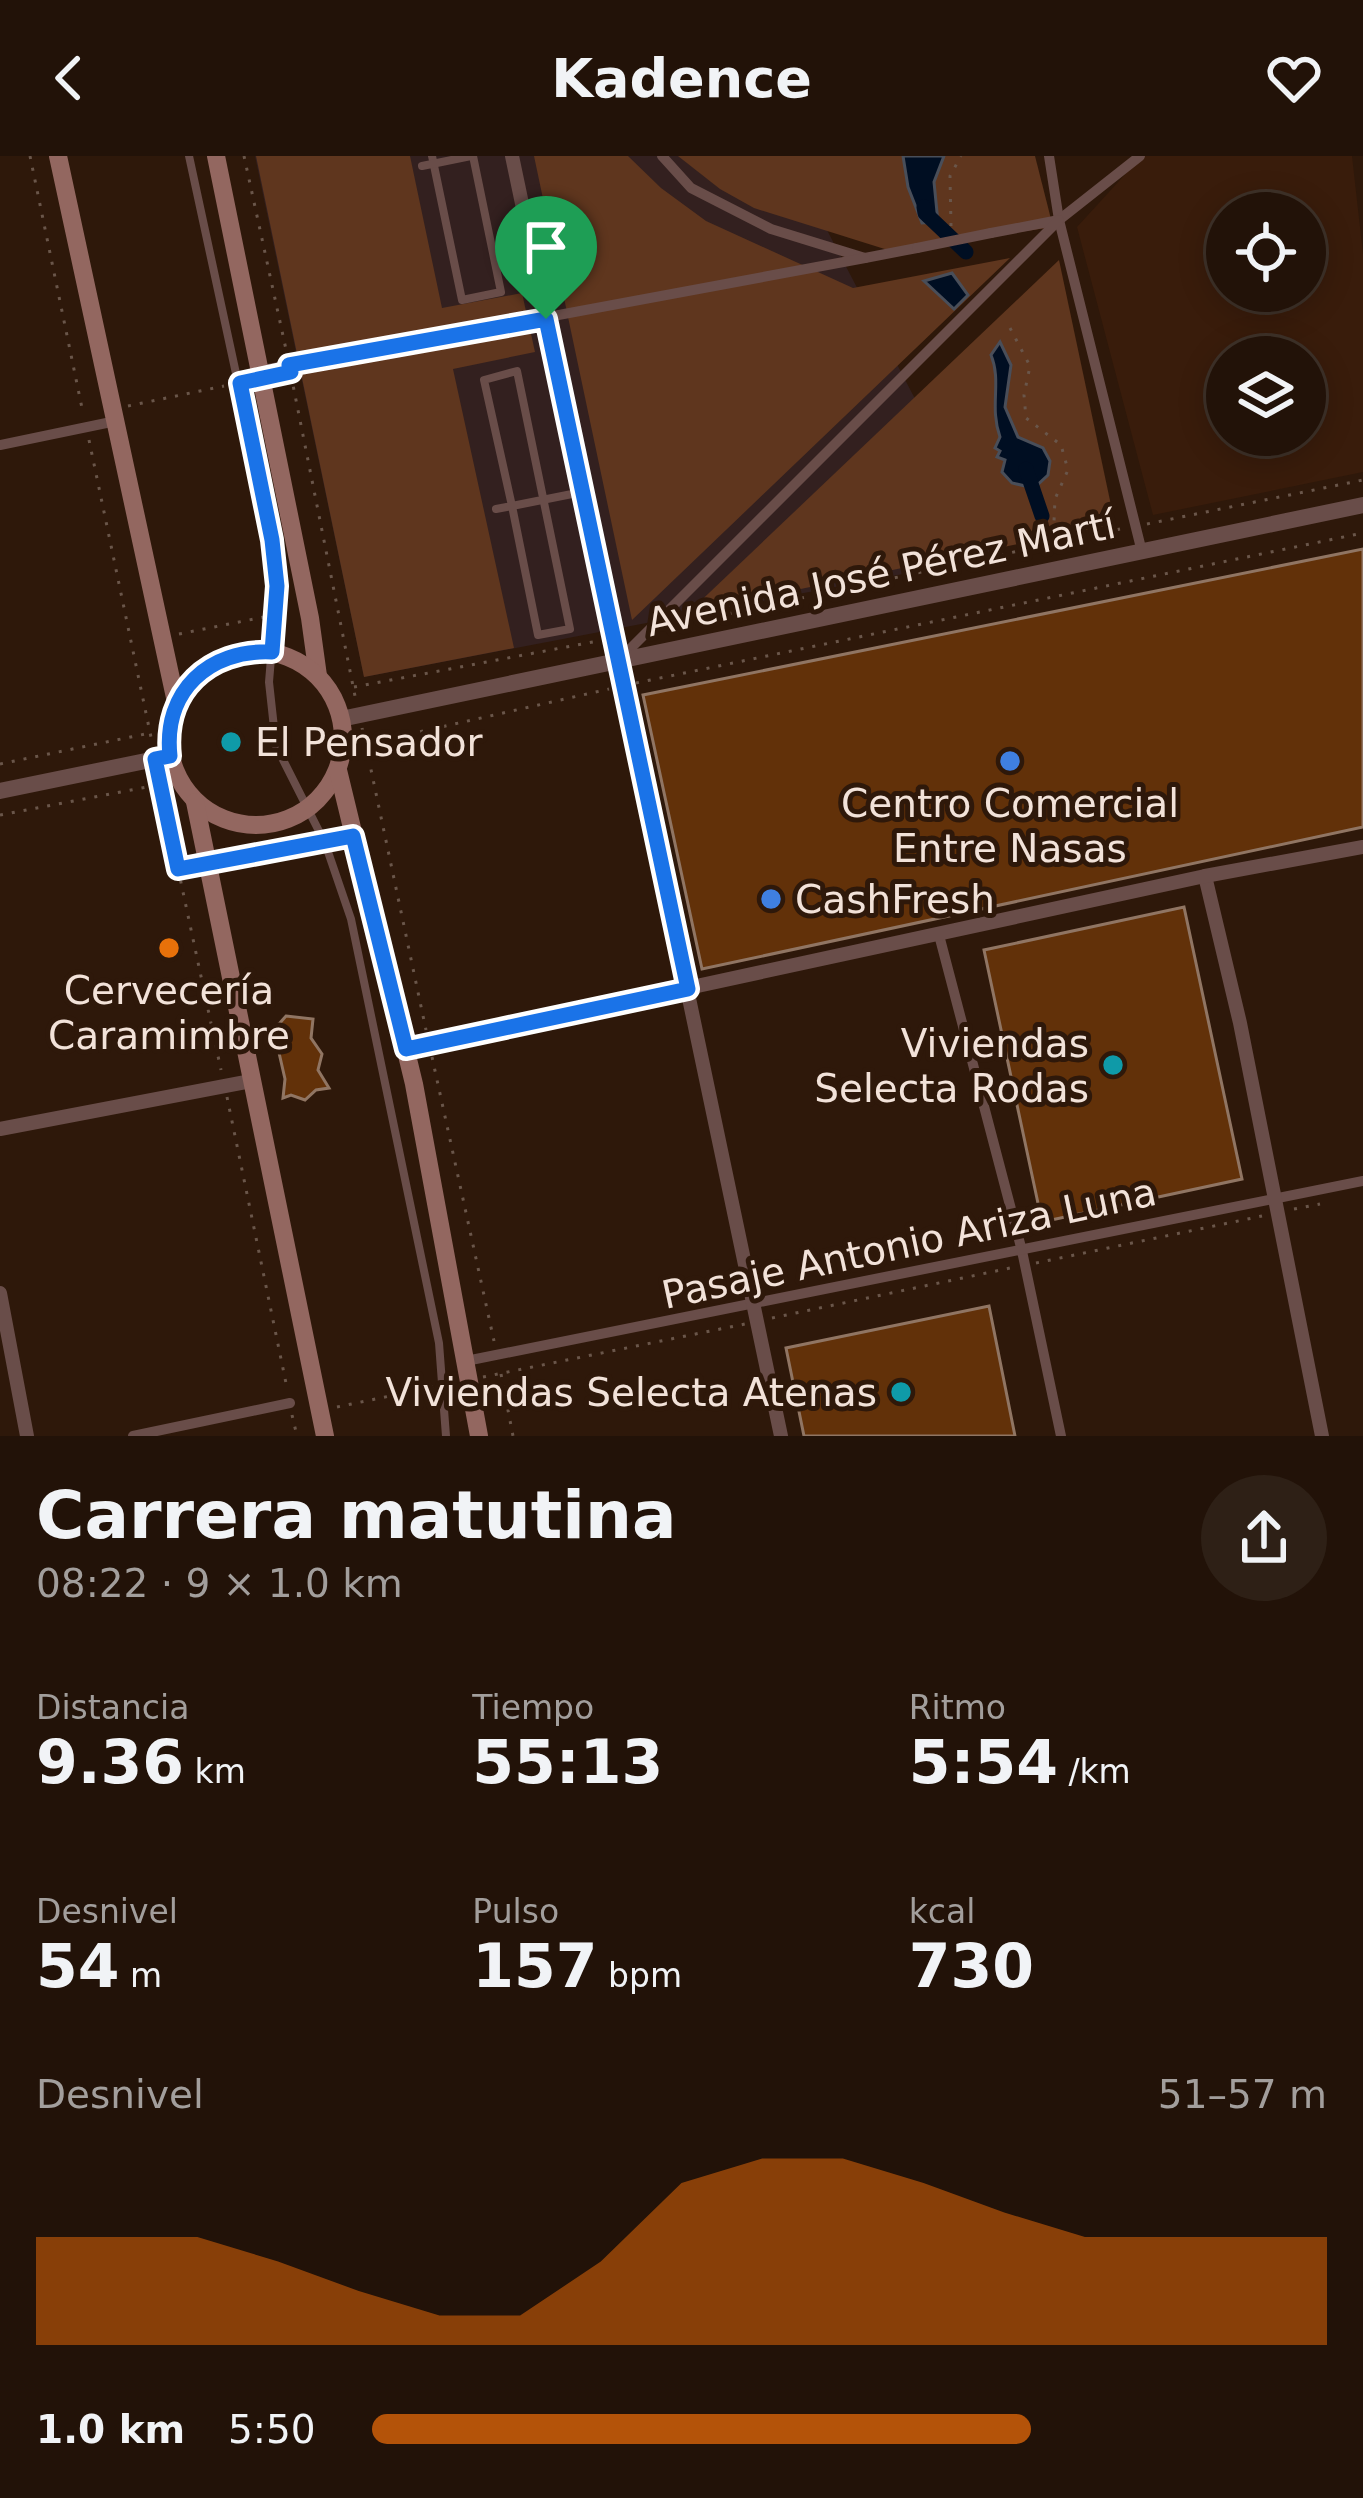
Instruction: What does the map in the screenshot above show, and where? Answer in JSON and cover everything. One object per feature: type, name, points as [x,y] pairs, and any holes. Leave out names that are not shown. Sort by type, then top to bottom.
[{"type":"main road","points":[[58,156],[176,703]]},
{"type":"main road","points":[[216,156],[252,377],[308,608],[318,676]]},
{"type":"main road","points":[[240,652],[272,652],[318,676],[350,717],[338,770],[323,794],[306,809],[275,824],[247,825],[219,818],[195,802],[162,758],[176,703],[191,679],[213,662],[240,652]]},
{"type":"main road","points":[[338,770],[406,1049],[479,1436]]},
{"type":"main road","points":[[195,802],[325,1436]]},
{"type":"street","points":[[512,156],[781,1436]]},
{"type":"street","points":[[662,156],[691,188],[771,229],[865,258]]},
{"type":"street","points":[[1048,156],[1059,220],[1142,552]]},
{"type":"street","points":[[617,662],[1059,220],[1140,156]]},
{"type":"street","points":[[252,377],[1059,220]]},
{"type":"street","points":[[0,445],[115,415]]},
{"type":"street","name":"Avenida José Pérez Martí","points":[[350,717],[1363,505]]},
{"type":"street","points":[[0,791],[162,758]]},
{"type":"street","points":[[406,1049],[1205,876],[1363,847]]},
{"type":"street","points":[[1205,876],[1240,1023],[1322,1436]]},
{"type":"street","points":[[938,935],[1022,1251],[1061,1436]]},
{"type":"street","points":[[0,1130],[250,1081]]},
{"type":"street","name":"Pasaje Antonio Ariza Luna","points":[[468,1370],[498,1357],[755,1313],[1022,1251],[1275,1206],[1363,1181]]},
{"type":"street","points":[[0,1293],[27,1436]]},
{"type":"street","points":[[133,1436],[290,1403]]},
{"type":"lane","points":[[189,156],[252,377],[277,586],[270,714],[276,746],[325,843],[351,919],[439,1343],[446,1436]]},
{"type":"lane","points":[[422,166],[433,160],[472,156],[501,292],[462,300],[433,160]]},
{"type":"lane","points":[[517,371],[570,628],[538,635],[512,506],[484,380],[517,371]]},
{"type":"lane","points":[[496,509],[582,492]]},
{"type":"path","points":[[30,156],[150,733],[162,758],[160,784],[297,1436]]},
{"type":"path","points":[[244,156],[353,687],[350,717],[366,744],[513,1436]]},
{"type":"path","points":[[951,234],[950,176],[961,156]]},
{"type":"path","points":[[1010,328],[1030,366],[1024,394],[1027,418],[1061,445],[1068,470],[1055,499],[1059,542]]},
{"type":"path","points":[[85,421],[290,369]]},
{"type":"path","points":[[649,631],[1363,480]]},
{"type":"path","points":[[366,744],[622,686],[1363,533]]},
{"type":"path","points":[[308,608],[336,603]]},
{"type":"path","points":[[131,643],[275,615]]},
{"type":"path","points":[[353,687],[613,638]]},
{"type":"path","points":[[0,764],[150,733]]},
{"type":"path","points":[[0,815],[160,784]]},
{"type":"path","points":[[353,836],[383,831]]},
{"type":"path","points":[[178,869],[325,843]]},
{"type":"path","points":[[468,1370],[502,1374],[755,1313],[1024,1265],[1275,1206],[1320,1204]]},
{"type":"path","points":[[331,1408],[443,1385]]},
{"type":"shaded area","points":[[255,156],[801,156],[828,232],[997,556],[364,677]]},
{"type":"shaded area","points":[[256,156],[410,156],[442,308],[522,293],[535,352],[453,369],[514,648],[364,677]]},
{"type":"shaded area","points":[[534,156],[628,156],[706,221],[853,288],[1010,258],[632,620]]},
{"type":"shaded area","points":[[678,156],[1035,156],[1053,227],[891,251],[754,208]]},
{"type":"shaded area","points":[[1142,156],[1352,156],[1363,254],[1363,472],[1153,515],[1077,227]]},
{"type":"shaded area","points":[[1059,260],[1115,524],[689,612]]},
{"type":"water","points":[[903,156],[944,156],[934,182],[938,222],[922,223],[908,187]]},
{"type":"water","points":[[952,273],[968,295],[954,309],[924,281]]},
{"type":"water","points":[[1000,342],[1011,365],[1005,407],[1018,437],[1043,448],[1050,461],[1048,475],[1034,488],[1012,483],[1002,472],[1005,460],[997,457],[1000,437],[991,355]]},
{"type":"building","name":"Centro Comercial Entre Nasas","points":[[1363,549],[1363,827],[702,969],[643,695]]},
{"type":"building","name":"Viviendas Selecta Rodas","points":[[1184,907],[1242,1179],[1042,1222],[984,950]]},
{"type":"building","points":[[286,1016],[313,1019],[311,1038],[322,1054],[318,1070],[329,1088],[316,1090],[305,1100],[291,1095],[283,1098],[285,1079],[277,1044],[267,1029]]},
{"type":"building","name":"Viviendas Selecta Atenas","points":[[989,1306],[1015,1436],[804,1436],[786,1348]]},
{"type":"waterway","points":[[924,207],[966,252]]},
{"type":"waterway","points":[[1026,469],[1042,516]]},
{"type":"place","name":"El Pensador","points":[[231,742]]},
{"type":"place","name":"Centro Comercial Entre Nasas","points":[[1010,761]]},
{"type":"place","name":"CashFresh","points":[[771,899]]},
{"type":"place","name":"Cervecería Caramimbre","points":[[169,948]]},
{"type":"place","name":"Viviendas Selecta Rodas","points":[[1113,1065]]},
{"type":"place","name":"Viviendas Selecta Atenas","points":[[901,1392]]},
{"type":"route","points":[[546,319],[688,989],[406,1049],[353,836],[178,869],[155,759],[170,756],[170,723],[191,679],[213,662],[240,652],[272,652],[277,586],[272,540],[240,383],[291,372],[289,365],[546,319]]}]
